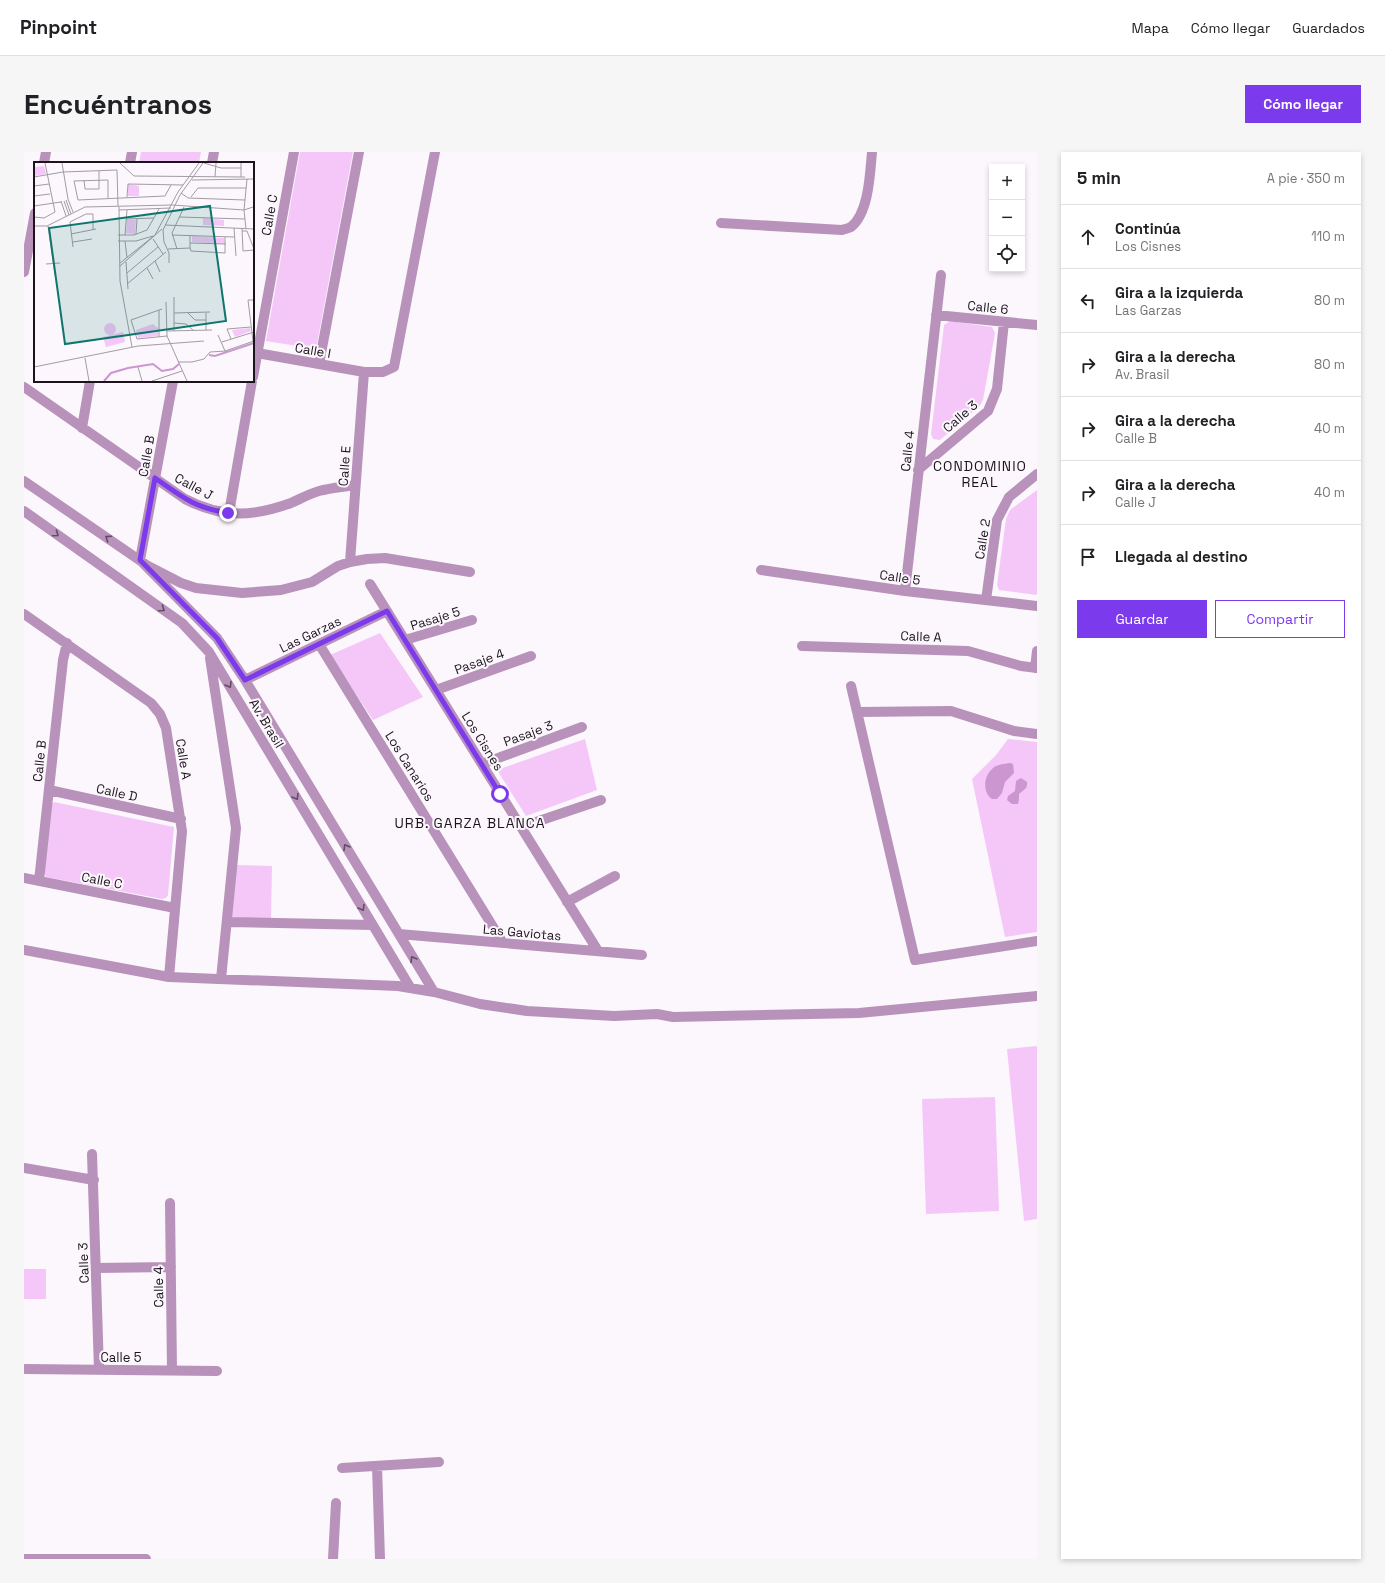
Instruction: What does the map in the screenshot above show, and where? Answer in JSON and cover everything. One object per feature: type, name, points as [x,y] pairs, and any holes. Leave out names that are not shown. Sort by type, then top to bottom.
[{"type":"street","points":[[44,162],[46,152]]},
{"type":"street","points":[[130,162],[132,152]]},
{"type":"street","points":[[212,162],[214,152]]},
{"type":"street","name":"Calle C","points":[[254,371],[294,152]]},
{"type":"street","points":[[319,364],[359,152]]},
{"type":"street","name":"Calle I","points":[[257,353],[364,372],[383,372],[394,367],[434,152]]},
{"type":"street","points":[[721,223],[842,230],[851,227],[860,215],[868,195],[872,152]]},
{"type":"street","points":[[24,272],[34,218]]},
{"type":"street","name":"Calle 4","points":[[905,591],[941,275]]},
{"type":"street","name":"Calle 6","points":[[936,315],[1037,325]]},
{"type":"street","name":"Calle 3","points":[[918,470],[988,411],[997,389],[1004,322]]},
{"type":"street","name":"Calle E","points":[[350,562],[364,372]]},
{"type":"street","points":[[82,428],[90,382]]},
{"type":"street","name":"Calle B","points":[[140,560],[172,382]]},
{"type":"street","points":[[228,513],[252,382]]},
{"type":"street","name":"Calle J","points":[[24,387],[185,499],[197,506],[213,511],[246,514],[275,508],[320,491],[355,485]]},
{"type":"street","name":"Calle 2","points":[[986,600],[997,520],[1009,497],[1037,474]]},
{"type":"street","points":[[24,481],[140,560],[172,578],[196,588],[242,593],[281,590],[301,586],[322,577],[338,566],[367,559],[386,558],[470,572]]},
{"type":"street","name":"Av. Brasil","points":[[24,511],[182,623],[209,652],[410,988]]},
{"type":"street","name":"Av. Brasil","points":[[140,560],[217,638],[245,680],[434,992]]},
{"type":"street","name":"Calle 5","points":[[761,570],[905,591],[1037,606]]},
{"type":"street","name":"Los Cisnes","points":[[370,584],[598,951]]},
{"type":"street","name":"Las Garzas","points":[[245,680],[387,611]]},
{"type":"street","name":"Calle A","points":[[24,614],[68,643],[151,703],[160,714],[166,728],[182,831],[169,977]]},
{"type":"street","name":"Pasaje 5","points":[[405,640],[472,620]]},
{"type":"street","name":"Calle B","points":[[39,881],[63,660],[68,643]]},
{"type":"street","name":"Los Canarios","points":[[319,644],[503,943]]},
{"type":"street","name":"Calle A","points":[[802,646],[968,650],[1021,666],[1036,668]]},
{"type":"street","points":[[1036,668],[1037,651]]},
{"type":"street","points":[[209,652],[236,828],[221,980]]},
{"type":"street","name":"Pasaje 4","points":[[436,690],[531,656]]},
{"type":"street","points":[[851,686],[915,960],[1037,941]]},
{"type":"street","points":[[857,712],[951,711],[1014,731],[1037,734]]},
{"type":"street","name":"Pasaje 3","points":[[482,764],[582,727]]},
{"type":"street","name":"Calle D","points":[[49,790],[181,819]]},
{"type":"street","points":[[521,827],[601,800]]},
{"type":"street","points":[[567,902],[615,876]]},
{"type":"street","name":"Calle C","points":[[24,878],[175,908]]},
{"type":"street","points":[[227,922],[372,924]]},
{"type":"street","name":"Las Gaviotas","points":[[399,934],[642,955]]},
{"type":"street","points":[[24,950],[169,977],[333,983],[410,988],[434,992],[480,1004],[527,1011],[614,1016],[657,1014],[673,1017],[859,1013],[1037,996]]},
{"type":"street","name":"Calle 3","points":[[92,1154],[99,1370]]},
{"type":"street","points":[[24,1168],[94,1180]]},
{"type":"street","name":"Calle 4","points":[[170,1203],[172,1371]]},
{"type":"street","points":[[96,1268],[171,1267]]},
{"type":"street","name":"Calle 5","points":[[24,1370],[217,1371]]},
{"type":"street","points":[[342,1468],[439,1462]]},
{"type":"street","points":[[377,1466],[380,1559]]},
{"type":"street","points":[[333,1559],[336,1503]]},
{"type":"street","points":[[25,1559],[146,1559]]},
{"type":"shaded area","points":[[141,152],[201,152],[199,162],[139,162]]},
{"type":"shaded area","points":[[300,152],[353,152],[316,349],[266,341]]},
{"type":"shaded area","points":[[950,321],[992,327],[995,333],[983,400],[979,407],[940,440],[933,439],[931,434],[944,325]]},
{"type":"shaded area","points":[[1037,490],[1037,595],[999,590],[997,585],[1006,519],[1010,510]]},
{"type":"shaded area","points":[[380,633],[423,697],[373,720],[330,655]]},
{"type":"shaded area","points":[[585,739],[597,790],[526,816],[497,770]]},
{"type":"shaded area","points":[[1008,739],[1037,742],[1037,932],[1005,937],[972,779],[996,755]]},
{"type":"shaded area","points":[[1010,763],[1013,764],[1014,773],[1005,782],[1002,793],[997,799],[992,799],[985,788],[989,772],[996,766]]},
{"type":"shaded area","points":[[1021,778],[1027,782],[1027,786],[1019,794],[1018,804],[1012,804],[1007,800],[1008,796],[1015,791],[1016,781]]},
{"type":"shaded area","points":[[54,802],[174,827],[168,895],[166,898],[162,899],[46,877],[44,873],[52,804]]},
{"type":"shaded area","points":[[235,865],[272,866],[271,918],[231,919]]},
{"type":"shaded area","points":[[1037,1046],[1037,1219],[1024,1221],[1007,1049]]},
{"type":"shaded area","points":[[995,1097],[999,1211],[926,1214],[922,1099]]},
{"type":"shaded area","points":[[24,1269],[46,1269],[46,1299],[24,1299]]},
{"type":"district","name":"CONDOMINIO REAL","points":[[980,474]]},
{"type":"district","name":"URB. GARZA BLANCA","points":[[470,823]]},
{"type":"route","points":[[228,513],[213,511],[197,506],[155,478],[140,560],[217,638],[245,680],[387,611],[500,794]]}]
